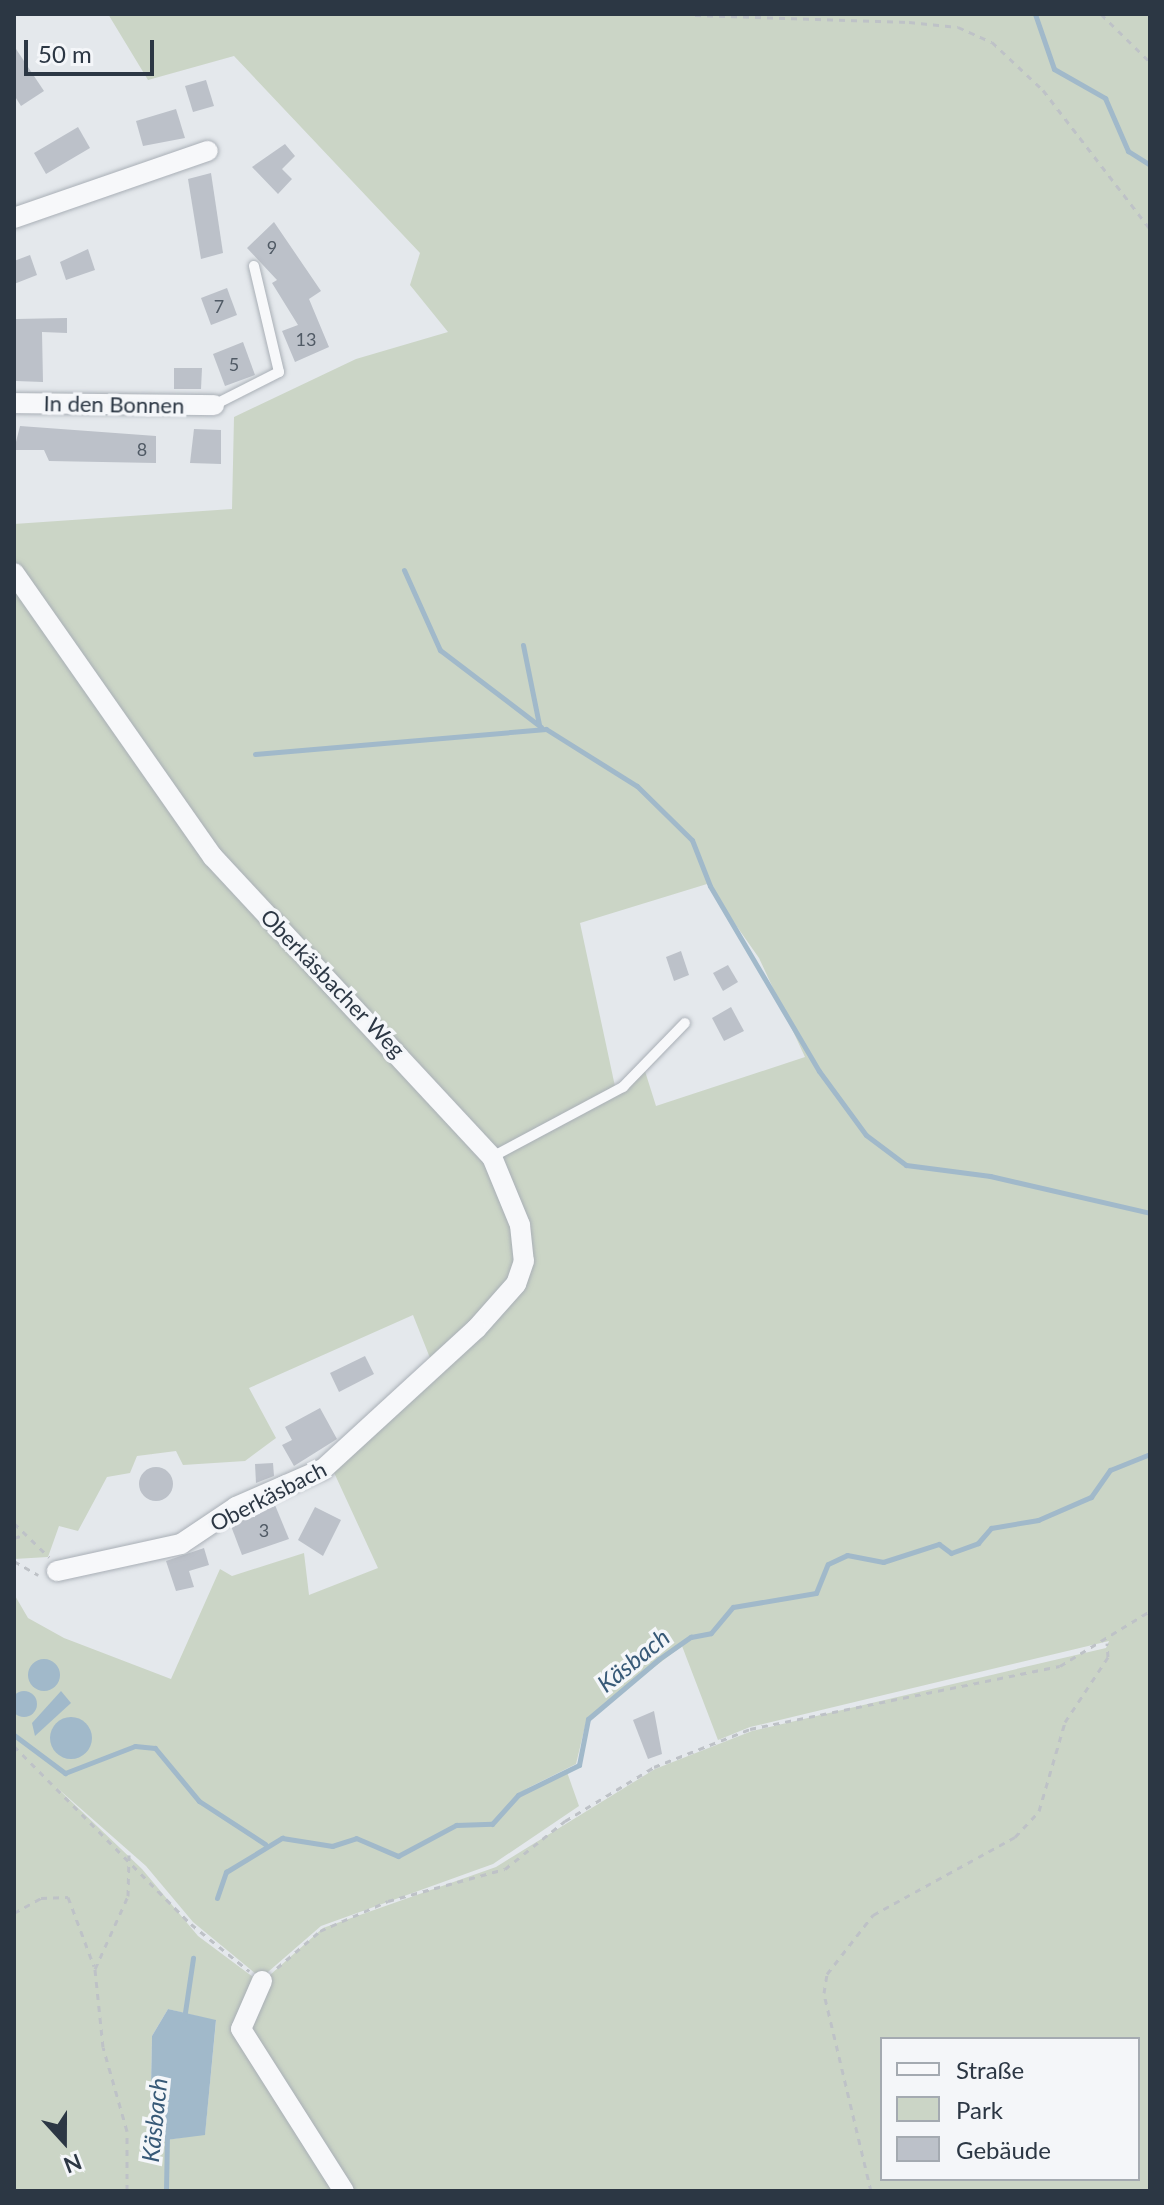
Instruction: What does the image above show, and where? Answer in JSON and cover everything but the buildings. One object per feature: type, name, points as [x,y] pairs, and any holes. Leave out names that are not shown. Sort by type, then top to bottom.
[{"type":"street","points":[[14,218],[208,151]]},
{"type":"street","name":"In den Bonnen","points":[[14,403],[214,405]]},
{"type":"street","name":"Oberkäsbacher Weg","points":[[14,573],[213,857],[492,1157],[520,1225],[524,1261],[516,1284],[412,1391]]},
{"type":"street","name":"Oberkäsbach","points":[[57,1571],[181,1544],[236,1507],[323,1469],[412,1391]]},
{"type":"street","points":[[262,1981],[241,2029],[344,2191]]},
{"type":"lane","points":[[214,405],[279,372],[254,266]]},
{"type":"lane","points":[[492,1157],[623,1087],[685,1023]]},
{"type":"path","points":[[1101,14],[1150,62]]},
{"type":"path","points":[[695,15],[909,22],[958,27],[992,42],[1043,90],[1150,229]]},
{"type":"path","points":[[14,1523],[40,1541],[57,1571],[40,1576],[15,1562]]},
{"type":"path","points":[[14,1538],[26,1534]]},
{"type":"path","points":[[14,1746],[129,1855],[191,1924],[262,1981],[320,1931],[388,1901],[505,1869],[565,1821],[654,1767],[750,1729],[1060,1666],[1107,1643],[1150,1611]]},
{"type":"path","points":[[871,2191],[824,1993],[835,1957],[873,1915],[992,1851],[1039,1811],[1065,1722],[1108,1657],[1107,1643]]},
{"type":"path","points":[[95,1969],[128,1896],[129,1855]]},
{"type":"path","points":[[14,1913],[41,1898],[68,1897],[95,1969],[103,2047],[127,2131],[127,2191]]},
{"type":"green space","points":[[108,14],[1150,14],[1150,2191],[14,2191],[14,1594],[28,1618],[64,1638],[171,1679],[220,1569],[232,1576],[304,1553],[309,1595],[378,1568],[331,1466],[521,1286],[529,1261],[495,1159],[623,1090],[644,1068],[656,1106],[805,1057],[759,958],[707,884],[580,923],[616,1091],[490,1157],[446,1098],[238,885],[441,1101],[486,1160],[515,1232],[514,1281],[434,1368],[413,1315],[249,1388],[276,1438],[245,1461],[183,1465],[176,1451],[137,1456],[130,1473],[107,1477],[78,1531],[59,1526],[48,1557],[14,1559],[14,577],[213,857],[14,570],[14,524],[232,509],[234,417],[356,359],[448,332],[410,285],[420,253],[234,56],[148,80]],"holes":[[[1109,1641],[1106,1648],[752,1731],[655,1769],[496,1867],[323,1928],[261,1983],[198,1936],[142,1869],[55,1786],[146,1866],[193,1922],[261,1978],[321,1926],[493,1864],[579,1806],[567,1772],[524,1790],[576,1764],[587,1718],[682,1646],[718,1740],[750,1727]],[[168,2009],[216,2021],[205,2134],[166,2140],[150,2135],[152,2036]]]},
{"type":"water","points":[[44,1659],[55,1664],[60,1675],[55,1686],[44,1691],[33,1686],[28,1675],[33,1664]]},
{"type":"water","points":[[24,1691],[33,1695],[37,1704],[33,1713],[24,1717],[15,1713],[11,1704],[15,1695]]},
{"type":"water","points":[[61,1691],[71,1703],[35,1736],[32,1723]]},
{"type":"water","points":[[71,1717],[86,1723],[92,1738],[86,1753],[71,1759],[56,1753],[50,1738],[56,1723]]},
{"type":"water","points":[[168,2009],[216,2020],[205,2135],[166,2140],[150,2136],[152,2036]]},
{"type":"waterway","points":[[1035,14],[1054,69],[1105,98],[1128,151],[1150,165]]},
{"type":"waterway","points":[[404,570],[440,650],[541,727]]},
{"type":"waterway","points":[[523,645],[539,724]]},
{"type":"waterway","points":[[255,754],[546,729],[637,786],[692,840],[710,886],[819,1071],[866,1135],[906,1165],[990,1176],[1150,1213]]},
{"type":"waterway","name":"Käsbach","points":[[217,1898],[226,1872],[282,1838],[332,1846],[356,1838],[398,1856],[456,1825],[492,1824],[518,1795],[579,1765],[588,1719],[659,1659],[691,1637],[711,1633],[733,1607],[816,1593],[828,1564],[847,1555],[883,1562],[939,1544],[951,1553],[978,1543],[991,1528],[1038,1520],[1091,1497],[1110,1470],[1150,1454]]},
{"type":"waterway","points":[[14,1735],[65,1773],[135,1746],[155,1748],[199,1801],[265,1844]]},
{"type":"waterway","name":"Käsbach","points":[[184,2019],[193,1958]]},
{"type":"waterway","name":"Käsbach","points":[[166,2191],[167,2136]]}]
